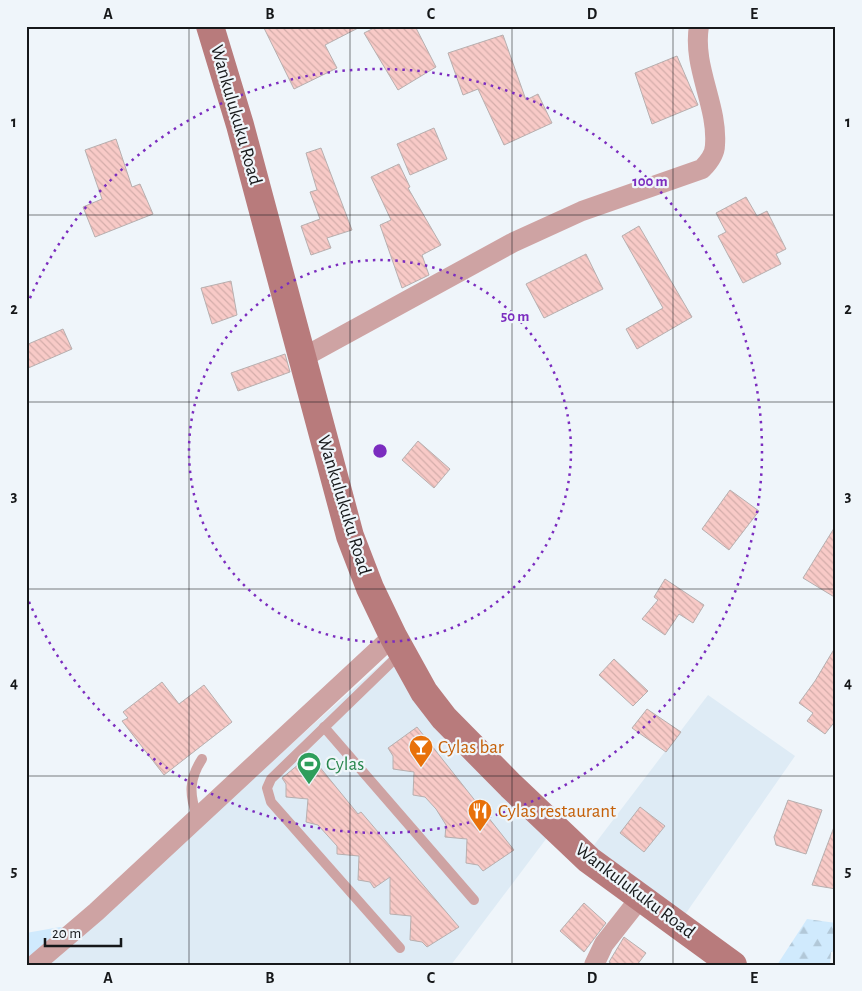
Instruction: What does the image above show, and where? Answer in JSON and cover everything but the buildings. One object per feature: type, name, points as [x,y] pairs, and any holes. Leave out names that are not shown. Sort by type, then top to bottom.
[{"type":"main road","name":"Wankulukuku Road","points":[[210,26],[237,115],[350,536],[370,588],[397,644],[424,692],[461,736],[511,786],[590,860],[733,965]]},
{"type":"street","points":[[302,358],[512,243],[582,211],[702,169],[716,147],[714,126],[702,78],[699,26]]},
{"type":"street","points":[[34,965],[96,912],[197,816],[397,644]]},
{"type":"street","points":[[594,965],[604,944],[641,897]]},
{"type":"lane","points":[[397,644],[324,727],[271,779],[267,788],[271,802],[400,948]]},
{"type":"lane","points":[[324,727],[474,900]]},
{"type":"lane","points":[[197,816],[190,790],[192,778],[202,759]]},
{"type":"shaded area","points":[[389,657],[549,835],[451,965],[43,965]]},
{"type":"shaded area","points":[[708,695],[795,756],[684,916],[591,849]]},
{"type":"green space","points":[[807,919],[836,923],[836,951],[831,952],[830,965],[777,965]]},
{"type":"green space","points":[[60,927],[64,928],[26,963],[26,933]]},
{"type":"place","name":"Cylas bar","points":[[421,768]]},
{"type":"place","name":"Cylas","points":[[309,785]]},
{"type":"place","name":"Cylas restaurant","points":[[480,832]]}]
